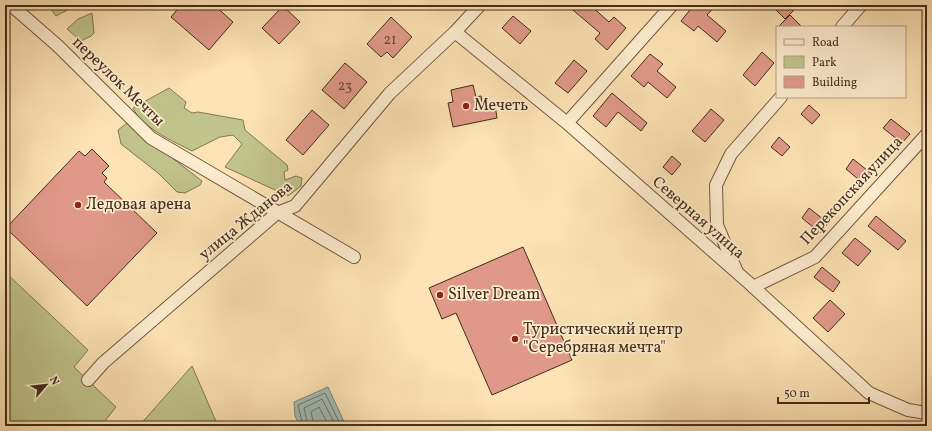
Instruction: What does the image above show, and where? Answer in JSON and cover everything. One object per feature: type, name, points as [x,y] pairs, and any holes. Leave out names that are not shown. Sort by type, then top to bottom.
[{"type":"street","name":"переулок Мечты","points":[[11,5],[58,46],[151,138],[354,257]]},
{"type":"street","name":"улица Жданова","points":[[88,380],[103,363],[277,213],[295,206],[390,93],[455,32],[480,5]]},
{"type":"street","points":[[567,124],[672,5]]},
{"type":"street","points":[[843,26],[861,5]]},
{"type":"street","name":"Северная улица","points":[[455,32],[567,124],[753,287],[869,393],[908,410],[927,413]]},
{"type":"street","points":[[738,274],[717,225],[716,184],[731,154],[780,98]]},
{"type":"street","name":"Перекопская улица","points":[[753,287],[815,257],[927,134]]},
{"type":"green space","points":[[48,5],[83,5],[81,8],[73,7],[56,16]]},
{"type":"green space","points":[[92,13],[94,33],[81,41],[67,29],[78,19]]},
{"type":"green space","points":[[169,88],[186,102],[184,108],[192,113],[198,112],[243,120],[245,130],[287,165],[288,170],[284,172],[285,180],[296,176],[302,178],[301,186],[288,196],[225,167],[242,144],[233,135],[220,137],[192,151],[151,128],[143,122],[133,108]]},
{"type":"green space","points":[[127,123],[202,181],[200,185],[185,193],[177,192],[158,173],[121,144],[118,130]]},
{"type":"green space","points":[[5,272],[88,350],[74,367],[116,407],[101,426],[5,426]]},
{"type":"green space","points":[[192,366],[218,426],[139,426]]},
{"type":"water","points":[[328,387],[346,426],[300,426],[295,416],[294,402]]},
{"type":"building","points":[[181,5],[214,5],[233,22],[209,50],[171,17]]},
{"type":"building","points":[[567,5],[590,5],[609,22],[614,17],[626,28],[607,50],[595,39],[600,33]]},
{"type":"building","points":[[694,5],[716,5],[707,15],[726,31],[717,42],[698,26],[694,31],[681,21]]},
{"type":"building","points":[[771,5],[799,5],[785,19]]},
{"type":"building","points":[[283,6],[300,22],[279,44],[262,28]]},
{"type":"building","points":[[790,15],[801,26],[779,26]]},
{"type":"building","points":[[513,16],[531,31],[520,44],[502,28]]},
{"type":"building","points":[[391,17],[412,37],[393,58],[387,52],[381,57],[367,44]]},
{"type":"building","points":[[762,52],[774,63],[755,86],[743,75]]},
{"type":"building","points":[[650,54],[663,64],[657,71],[676,87],[667,98],[648,82],[644,87],[631,76]]},
{"type":"building","points":[[574,60],[587,71],[568,93],[555,83]]},
{"type":"building","points":[[345,63],[367,82],[344,109],[322,90]]},
{"type":"building","name":"Мечеть","points":[[473,85],[476,97],[481,96],[483,108],[495,105],[497,118],[453,127],[448,103],[453,102],[451,90]]},
{"type":"building","points":[[612,93],[647,123],[641,131],[618,112],[606,127],[593,116]]},
{"type":"building","points":[[809,105],[820,115],[812,124],[801,114]]},
{"type":"building","points":[[711,109],[724,120],[705,142],[692,131]]},
{"type":"building","points":[[312,110],[329,125],[303,155],[286,140]]},
{"type":"building","points":[[891,119],[910,134],[902,143],[883,128]]},
{"type":"building","points":[[779,137],[790,147],[782,156],[771,147]]},
{"type":"building","name":"Ледовая арена","points":[[92,149],[109,166],[102,173],[107,178],[104,182],[157,233],[87,306],[6,228],[79,151],[85,156]]},
{"type":"building","points":[[672,156],[681,164],[672,175],[663,167]]},
{"type":"building","points":[[853,159],[872,174],[864,184],[846,169]]},
{"type":"building","points":[[809,208],[828,223],[820,233],[802,218]]},
{"type":"building","points":[[876,216],[906,241],[898,250],[868,226]]},
{"type":"building","points":[[855,238],[871,251],[858,266],[842,253]]},
{"type":"building","name":"Туристический центр \"Серебряная мечта\"","points":[[523,247],[572,360],[492,395],[456,313],[442,319],[429,288]]},
{"type":"building","points":[[822,267],[840,282],[833,292],[814,277]]},
{"type":"building","points":[[830,300],[845,314],[828,332],[813,318]]},
{"type":"place","name":"Мечеть","points":[[466,106]]},
{"type":"place","name":"Ледовая арена","points":[[78,205]]},
{"type":"place","name":"Silver Dream","points":[[440,295]]},
{"type":"place","name":"Туристический центр \"Серебряная мечта\"","points":[[515,339]]}]
